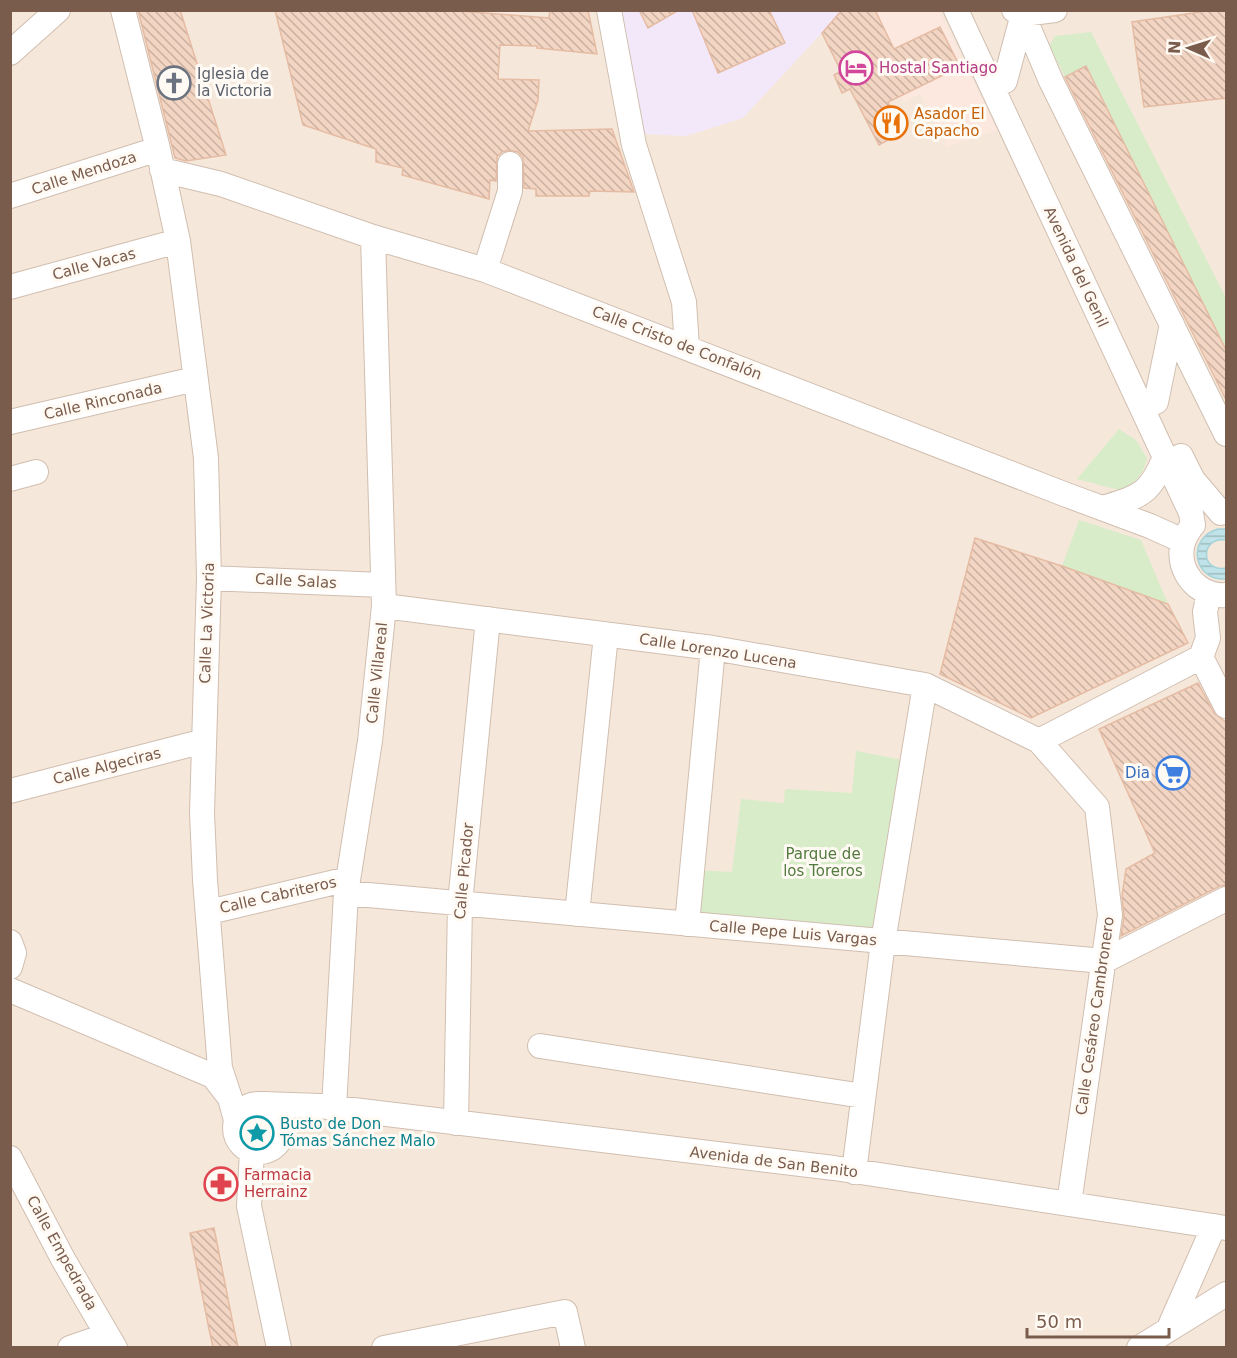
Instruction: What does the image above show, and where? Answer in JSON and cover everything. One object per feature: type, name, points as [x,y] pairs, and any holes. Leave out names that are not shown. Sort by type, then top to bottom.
[{"type":"street","points":[[10,53],[58,10]]},
{"type":"street","name":"Calle La Victoria","points":[[123,10],[160,160],[177,241],[206,458],[209,578],[204,741],[205,880],[220,1068],[233,1109]]},
{"type":"street","points":[[609,10],[634,146],[684,302],[687,347]]},
{"type":"street","name":"Avenida del Genil","points":[[956,10],[1191,513],[1188,533],[1181,554],[1183,567],[1198,587],[1220,597]]},
{"type":"street","name":"Avenida del Genil","points":[[972,10],[1192,480],[1224,513]]},
{"type":"street","points":[[1019,12],[1055,10]]},
{"type":"street","points":[[1005,81],[1019,12]]},
{"type":"street","points":[[1019,12],[1051,81],[1227,434]]},
{"type":"street","name":"Calle Mendoza","points":[[10,196],[160,160]]},
{"type":"street","name":"Calle Cristo de Confalón","points":[[160,160],[221,184],[373,237],[485,270],[1103,508],[1150,525],[1188,533]]},
{"type":"street","points":[[485,270],[510,191],[510,164]]},
{"type":"street","name":"Calle Villareal","points":[[327,1107],[347,886],[370,741],[384,595],[373,237]]},
{"type":"street","name":"Calle Vacas","points":[[10,287],[177,241]]},
{"type":"street","points":[[1156,402],[1172,324]]},
{"type":"street","name":"Calle Rinconada","points":[[10,422],[195,379]]},
{"type":"street","points":[[1103,508],[1130,500],[1146,490],[1155,479],[1165,457]]},
{"type":"street","points":[[10,479],[36,472]]},
{"type":"street","points":[[1188,533],[1206,516],[1224,513]]},
{"type":"street","name":"Calle Salas","points":[[209,578],[384,595]]},
{"type":"street","name":"Calle Lorenzo Lucena","points":[[384,595],[488,619],[713,648],[925,685],[1039,741]]},
{"type":"street","points":[[1039,741],[1201,657],[1208,638],[1205,612],[1220,597]]},
{"type":"street","name":"Calle Picador","points":[[456,1123],[460,903],[488,619]]},
{"type":"street","points":[[577,914],[606,634]]},
{"type":"street","points":[[687,924],[713,648]]},
{"type":"street","points":[[1201,657],[1227,706]]},
{"type":"street","points":[[854,1172],[883,942],[925,685]]},
{"type":"street","name":"Calle Algeciras","points":[[10,790],[204,741]]},
{"type":"street","name":"Calle Cesáreo Cambronero","points":[[1039,741],[1097,807],[1110,915],[1069,1204]]},
{"type":"street","name":"Calle Pepe Luis Vargas","points":[[347,886],[460,903],[1104,962]]},
{"type":"street","name":"Calle Cabriteros","points":[[209,912],[347,886]]},
{"type":"street","points":[[1104,962],[1227,899]]},
{"type":"street","points":[[10,942],[14,953],[10,967]]},
{"type":"street","points":[[10,990],[213,1076],[233,1109],[236,1136],[240,1143],[252,1152],[267,1151],[279,1142],[283,1128],[282,1120],[277,1113],[263,1104],[233,1109]]},
{"type":"street","points":[[540,1046],[863,1096]]},
{"type":"street","name":"Avenida de San Benito","points":[[263,1104],[327,1107],[822,1167],[1220,1227]]},
{"type":"street","points":[[283,1128],[327,1107]]},
{"type":"street","points":[[252,1152],[249,1206],[279,1347]]},
{"type":"street","name":"Calle Empedrada","points":[[10,1158],[63,1259],[111,1341]]},
{"type":"street","points":[[1169,1328],[1220,1227]]},
{"type":"street","points":[[1139,1347],[1227,1294]]},
{"type":"street","points":[[384,1347],[565,1312],[573,1347]]},
{"type":"street","points":[[70,1347],[111,1341]]},
{"type":"shaded area","points":[[11,11],[1226,11],[1226,1347],[11,1347]]},
{"type":"shaded area","points":[[614,11],[842,11],[743,118],[686,136],[644,134]]},
{"type":"shaded area","points":[[854,11],[939,11],[997,130],[947,147],[920,94],[904,102]]},
{"type":"green space","points":[[1091,32],[1226,298],[1226,354],[1086,67],[1065,77],[1049,46],[1055,36]]},
{"type":"green space","points":[[1119,429],[1136,440],[1147,458],[1138,478],[1119,490],[1077,479]]},
{"type":"green space","points":[[1079,520],[1141,540],[1168,604],[1062,566]]},
{"type":"green space","name":"Parque de los Toreros","points":[[856,751],[913,762],[883,942],[687,924],[692,870],[732,872],[741,799],[784,803],[785,789],[852,793]]},
{"type":"water","points":[[1218,529],[1226,529],[1226,540],[1211,543],[1206,554],[1211,565],[1226,568],[1226,579],[1215,578],[1206,573],[1198,558],[1201,541]]},
{"type":"building","name":"Iglesia de la Victoria","points":[[138,10],[180,10],[226,155],[186,161],[175,158]]},
{"type":"building","points":[[275,10],[447,10],[549,18],[550,10],[588,10],[597,54],[537,48],[537,46],[500,45],[498,79],[539,80],[538,100],[528,131],[612,129],[634,192],[590,191],[589,196],[536,196],[536,189],[524,188],[523,157],[518,152],[509,150],[497,157],[496,181],[490,180],[489,199],[402,175],[403,168],[376,162],[376,149],[303,125]]},
{"type":"building","points":[[639,10],[679,10],[648,28]]},
{"type":"building","points":[[692,10],[769,10],[785,43],[718,73]]},
{"type":"building","points":[[842,10],[875,10],[894,49],[940,27],[960,67],[888,102],[903,132],[879,145],[850,89],[842,93],[834,75],[841,71],[822,33]]},
{"type":"building","points":[[1227,10],[1227,98],[1144,107],[1132,22]]},
{"type":"building","points":[[1086,66],[1227,352],[1227,402],[1065,77]]},
{"type":"building","points":[[975,538],[1168,604],[1188,643],[1031,718],[940,674]]},
{"type":"building","name":"Dia","points":[[1198,683],[1214,713],[1227,723],[1227,885],[1220,886],[1121,936],[1124,917],[1122,896],[1126,869],[1155,853],[1099,729]]},
{"type":"building","points":[[214,1228],[238,1347],[213,1347],[209,1329],[190,1233]]},
{"type":"place","name":"Hostal Santiago","points":[[856,68]]},
{"type":"place","name":"Iglesia de la Victoria","points":[[174,83]]},
{"type":"place","name":"Asador El Capacho","points":[[891,123]]},
{"type":"place","name":"Dia","points":[[1173,773]]},
{"type":"place","name":"Busto de Don Tómas Sánchez Malo","points":[[257,1133]]},
{"type":"place","name":"Farmacia Herrainz","points":[[221,1184]]}]
